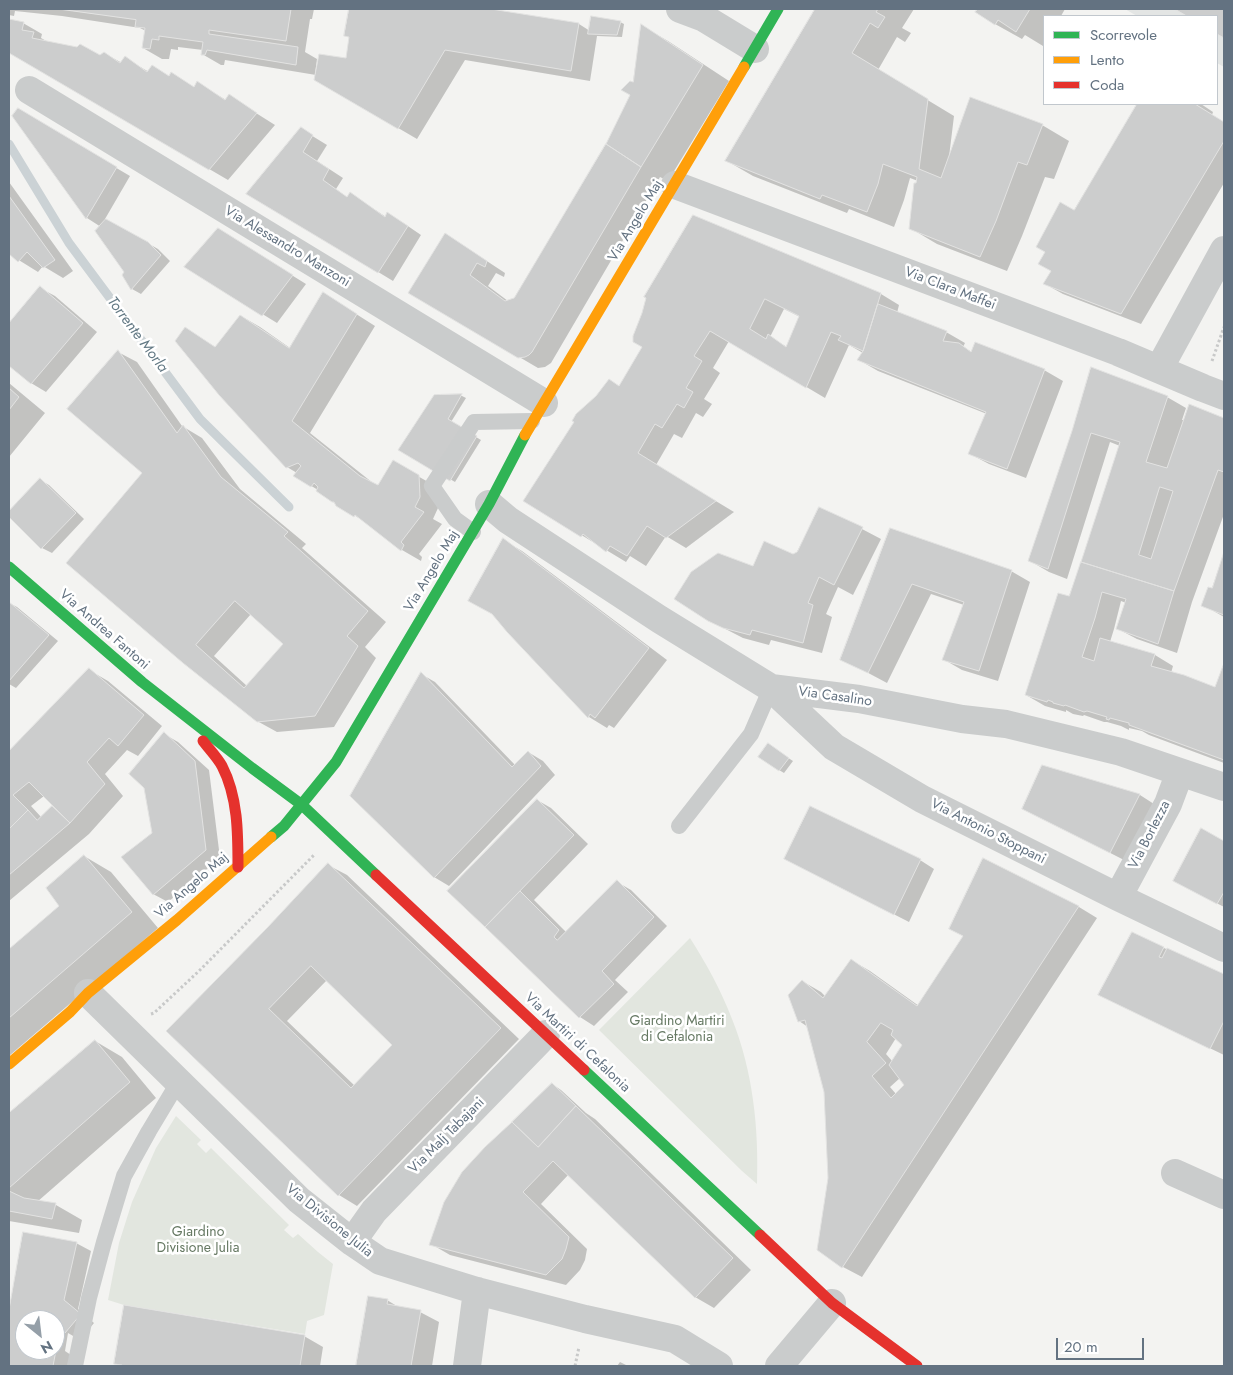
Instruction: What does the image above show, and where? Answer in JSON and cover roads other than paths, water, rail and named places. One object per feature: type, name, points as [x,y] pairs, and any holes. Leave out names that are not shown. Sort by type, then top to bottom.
[{"type":"main road","name":"Via Angelo Maj","points":[[9,1064],[70,1012],[88,993],[177,920],[284,826],[336,762],[473,532],[538,412],[675,185],[778,9]]},
{"type":"main road","name":"Via Andrea Fantoni","points":[[9,566],[142,682],[302,805]]},
{"type":"main road","name":"Via Andrea Fantoni","points":[[182,714],[221,765],[231,788],[238,824],[238,866]]},
{"type":"main road","name":"Via Martiri di Cefalonia","points":[[302,805],[832,1303],[917,1366]]},
{"type":"street","points":[[680,9],[704,18],[755,49]]},
{"type":"street","name":"Via Alessandro Manzoni","points":[[29,90],[538,412]]},
{"type":"street","name":"Via Clara Maffei","points":[[675,185],[1159,369],[1214,392]]},
{"type":"street","points":[[1159,369],[1224,250]]},
{"type":"street","name":"Via Casalino","points":[[489,504],[508,520],[674,628],[771,688],[859,699],[962,719],[1006,724],[1121,752],[1224,787]]},
{"type":"street","name":"Via Antonio Stoppani","points":[[771,688],[834,747],[922,799],[1224,948]]},
{"type":"street","name":"Via Borlezza","points":[[1118,897],[1168,804],[1180,772]]},
{"type":"street","name":"Via Divisione Julia","points":[[88,993],[299,1200],[352,1242],[380,1261],[477,1291],[585,1319],[675,1339],[719,1366]]},
{"type":"street","name":"Via Malj Tabajani","points":[[352,1242],[374,1211],[546,1034]]},
{"type":"street","points":[[1175,1173],[1224,1195]]},
{"type":"street","points":[[468,1366],[477,1291]]},
{"type":"street","points":[[779,1366],[832,1303]]},
{"type":"lane","points":[[473,532],[456,519],[432,486],[474,422],[538,412]]},
{"type":"lane","points":[[678,826],[751,734],[771,688]]},
{"type":"lane","points":[[75,1366],[89,1298],[124,1176],[179,1081]]},
{"type":"waterway","name":"Torrente Morla","points":[[9,144],[69,243],[200,419],[289,507]]},
{"type":"park label","name":"Giardino Martiri di Cefalonia","points":[[677,1030]]},
{"type":"park label","name":"Giardino Divisione Julia","points":[[198,1242]]}]
